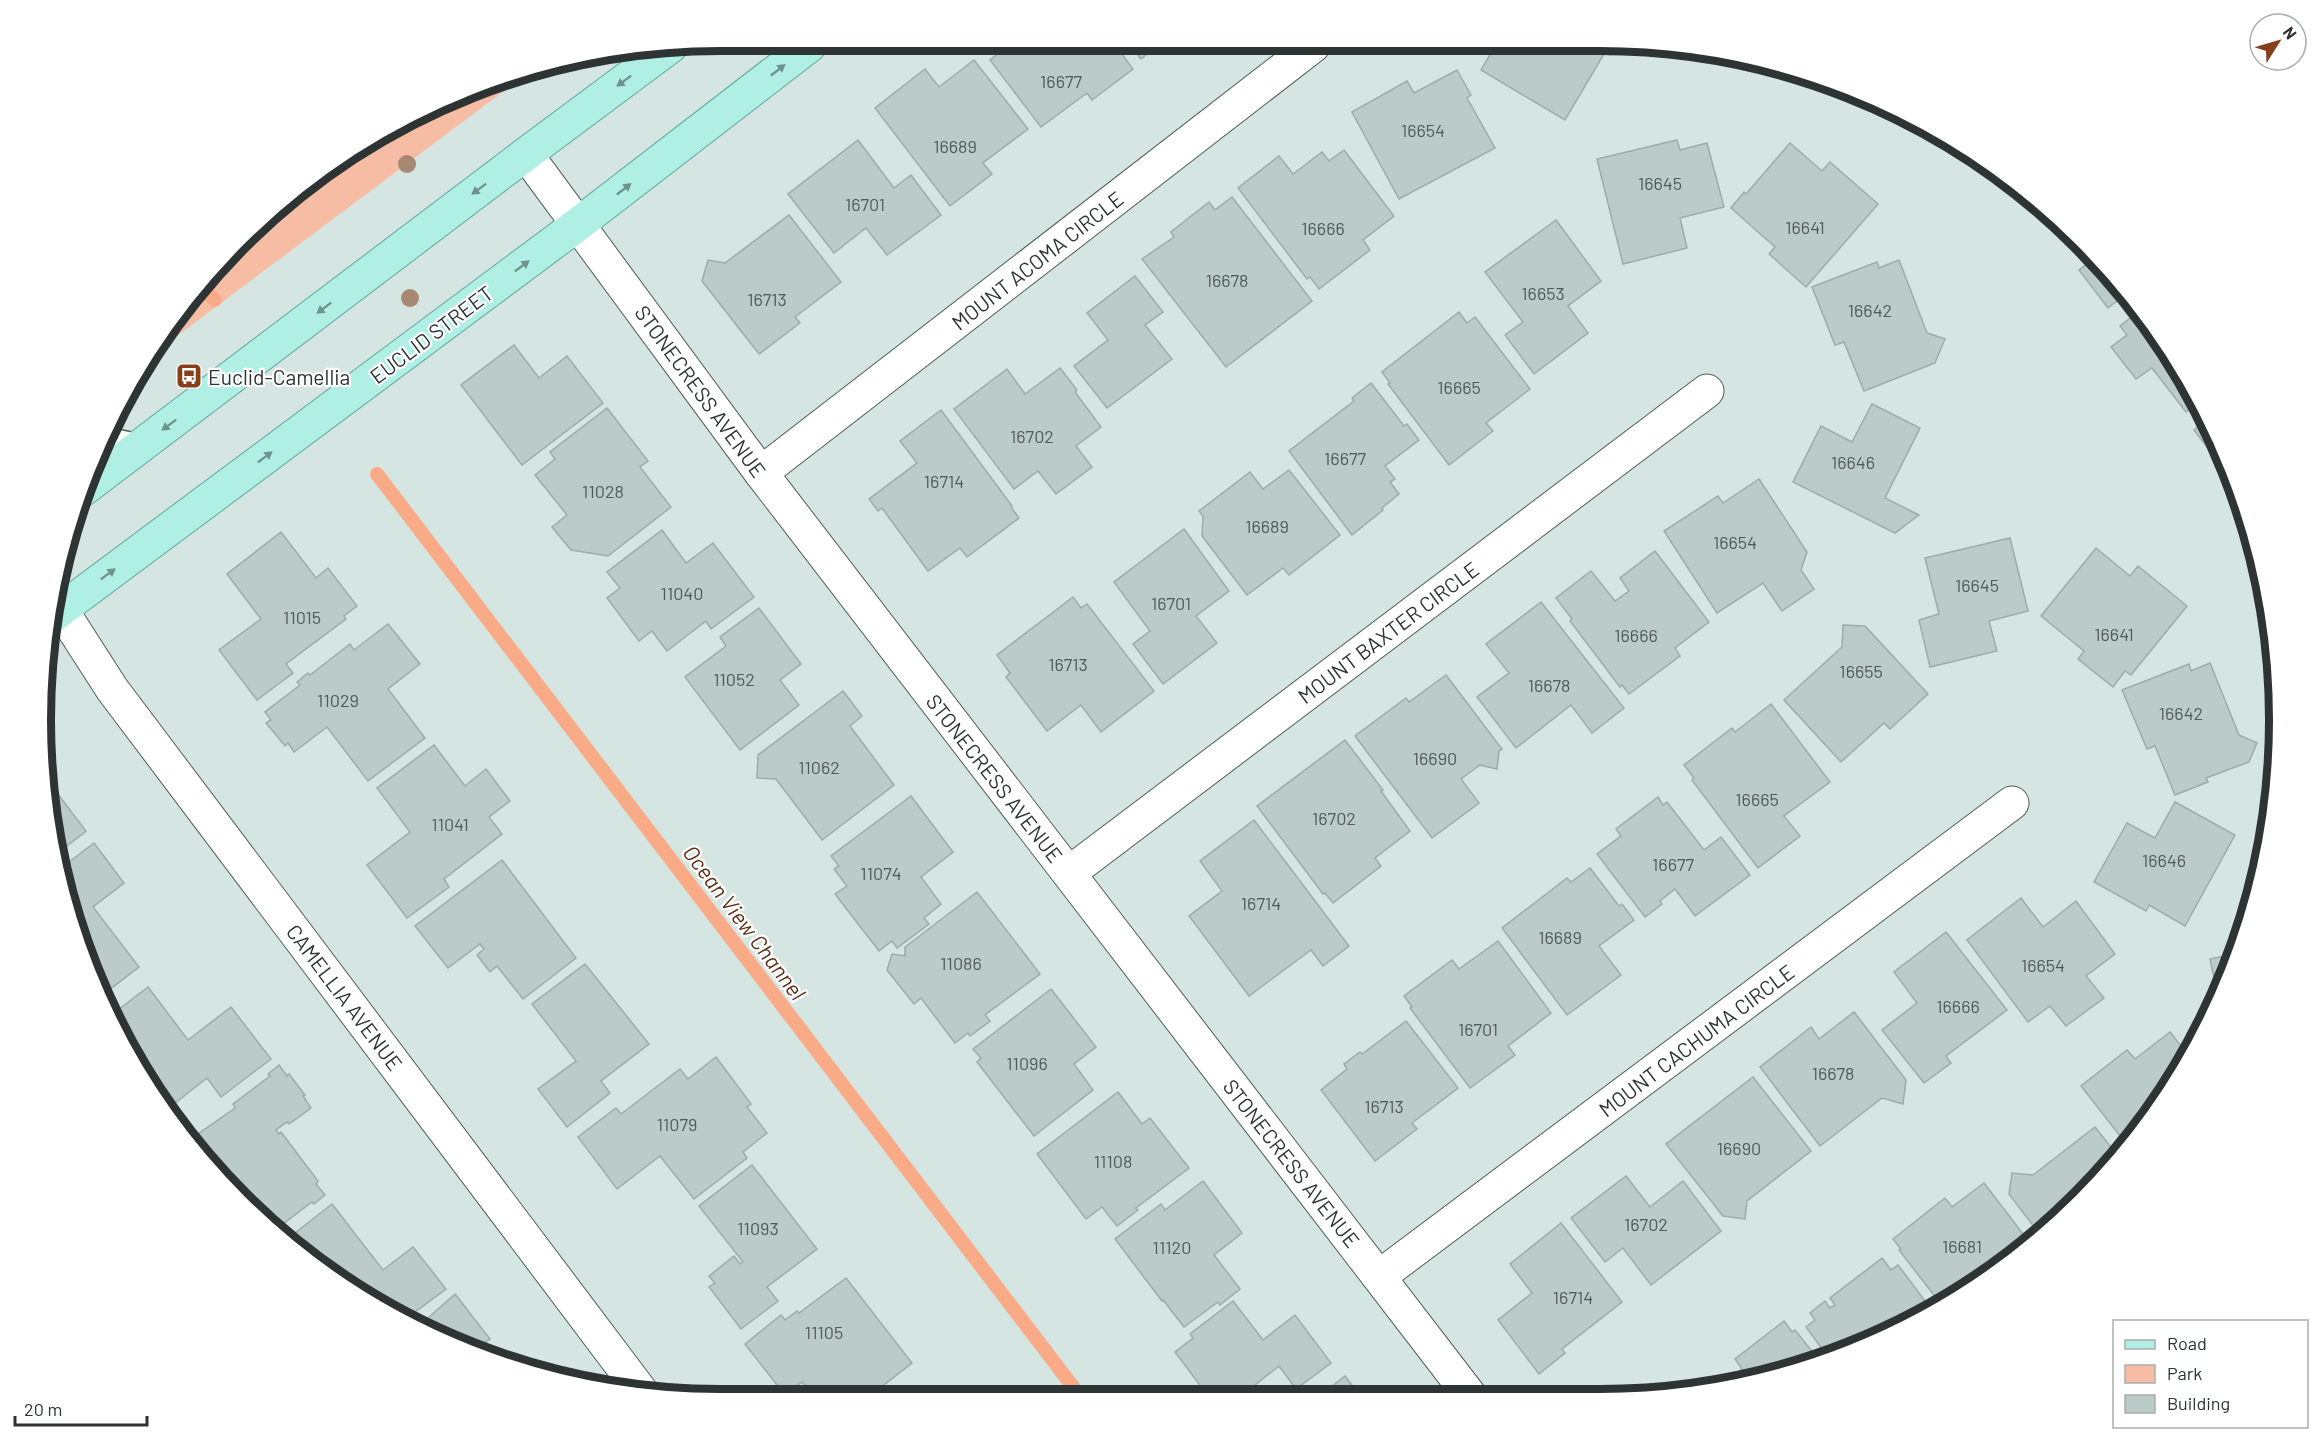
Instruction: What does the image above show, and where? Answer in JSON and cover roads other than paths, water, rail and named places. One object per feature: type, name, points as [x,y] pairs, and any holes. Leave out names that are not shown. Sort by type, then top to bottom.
[{"type":"main road","name":"EUCLID STREET","points":[[62,602],[578,225],[802,51]]},
{"type":"main road","points":[[96,480],[661,54]]},
{"type":"street","name":"MOUNT ACOMA CIRCLE","points":[[761,473],[1307,51]]},
{"type":"street","name":"STONECRESS AVENUE","points":[[526,154],[761,473],[1465,1389]]},
{"type":"street","name":"MOUNT BAXTER CIRCLE","points":[[1069,873],[1707,391]]},
{"type":"street","name":"CAMELLIA AVENUE","points":[[60,614],[112,688],[635,1383]]},
{"type":"street","name":"MOUNT CACHUMA CIRCLE","points":[[1380,1276],[2012,803]]},
{"type":"lane","points":[[113,440],[141,446]]},
{"type":"waterway","name":"Ocean View Channel","points":[[206,292],[215,300]]},
{"type":"waterway","name":"Ocean View Channel","points":[[377,474],[1075,1389]]},
{"type":"place","name":"Euclid-Camellia","points":[[189,376]]}]
